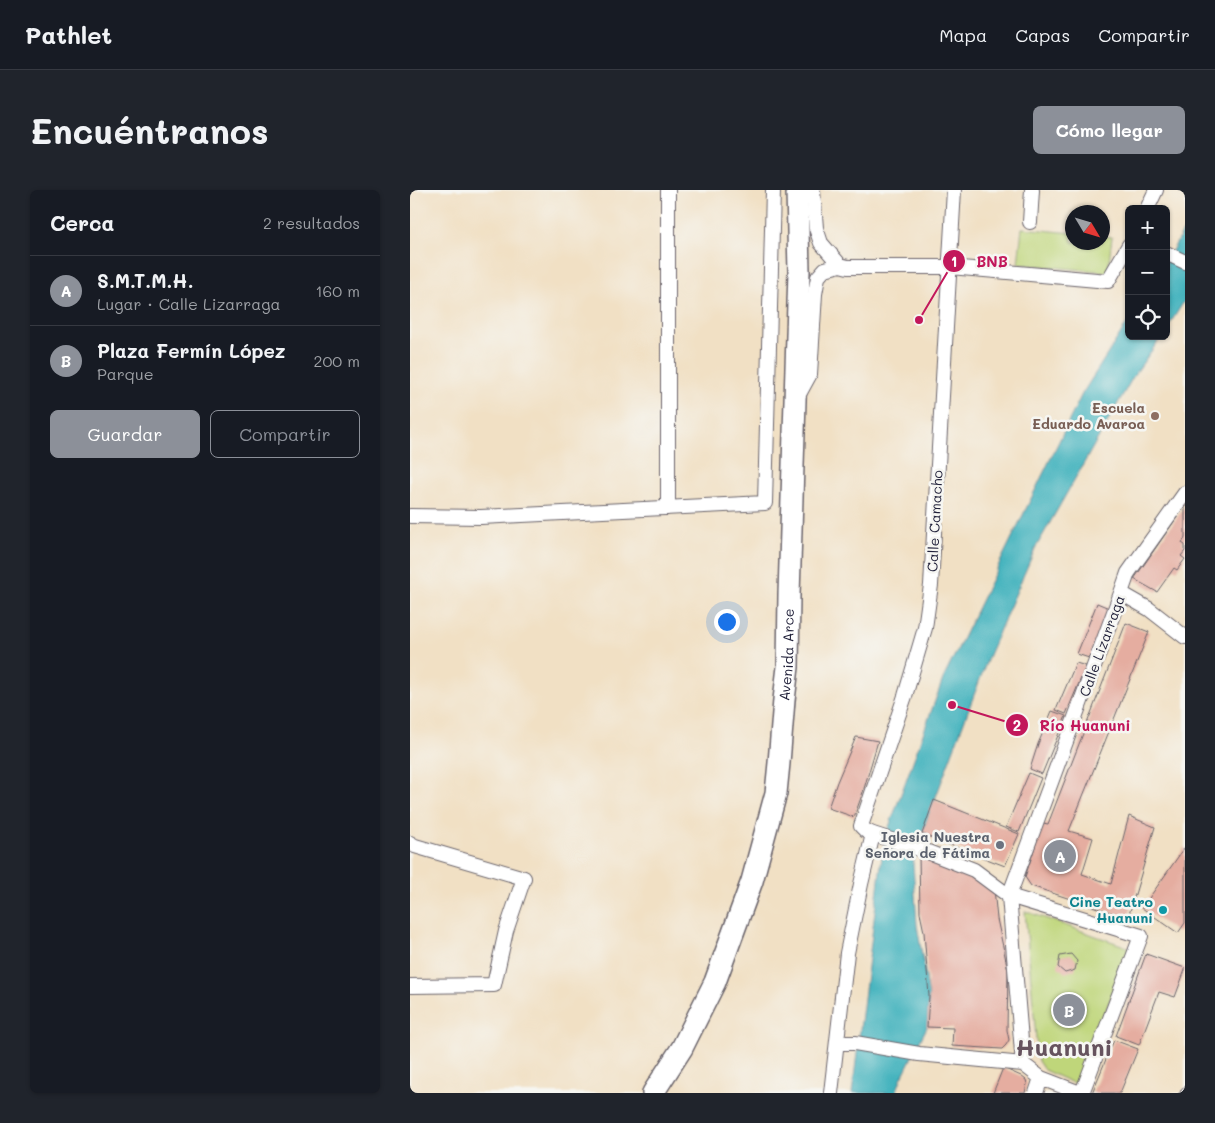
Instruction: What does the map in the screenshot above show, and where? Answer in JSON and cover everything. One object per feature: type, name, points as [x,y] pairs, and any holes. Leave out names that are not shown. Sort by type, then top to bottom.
[{"type":"main road","name":"Avenida Arce","points":[[653,1093],[682,1048],[715,982],[752,881],[776,793],[788,667],[799,271],[797,190]]},
{"type":"street","points":[[668,190],[668,508]]},
{"type":"street","points":[[410,516],[481,517],[765,504],[773,190]]},
{"type":"street","points":[[813,190],[816,228],[821,243],[840,265]]},
{"type":"street","name":"Calle Camacho","points":[[878,836],[866,831],[861,826],[910,679],[924,628],[931,585],[954,190]]},
{"type":"street","points":[[1030,222],[1032,190]]},
{"type":"street","points":[[1149,205],[1156,190]]},
{"type":"street","points":[[795,401],[810,374],[815,294],[818,277],[825,269],[840,265],[848,267],[950,267],[1108,281],[1126,250]]},
{"type":"street","points":[[1170,255],[1185,262]]},
{"type":"street","name":"Calle Lizarraga","points":[[1009,896],[1128,573],[1185,493]]},
{"type":"street","points":[[1121,593],[1183,631]]},
{"type":"street","points":[[831,1093],[847,953],[861,884],[878,836],[928,852],[974,870],[1009,896],[1141,936],[1081,1093],[1041,1078],[1023,1064],[919,1054],[855,1043],[837,1043]]},
{"type":"street","points":[[410,844],[524,878],[506,931],[494,985],[410,986]]},
{"type":"street","points":[[1009,896],[1023,1064]]},
{"type":"street","points":[[1036,1093],[1041,1078]]},
{"type":"green space","points":[[1022,228],[1065,232],[1065,250],[1110,250],[1110,237],[1112,237],[1108,272],[1018,264]]},
{"type":"green space","points":[[1025,911],[1130,948],[1077,1085],[1044,1070],[1038,1061]]},
{"type":"water","points":[[1185,228],[1185,300],[1170,324],[1170,295],[1170,254]]},
{"type":"water","points":[[1125,326],[1125,340],[1159,340],[1133,377],[1035,549],[989,655],[922,834],[913,863],[917,925],[929,996],[927,1027],[896,1093],[852,1093],[882,856],[889,827],[943,679],[1082,394]]},
{"type":"building","points":[[1185,506],[1185,538],[1182,543],[1185,545],[1185,551],[1181,556],[1185,559],[1177,570],[1174,568],[1157,592],[1134,579]]},
{"type":"building","points":[[1097,603],[1109,608],[1089,658],[1077,654]]},
{"type":"building","points":[[1126,623],[1149,632],[1069,831],[1093,838],[1082,874],[1111,884],[1129,816],[1155,827],[1128,918],[1031,886],[1025,877],[1043,823],[1048,824]]},
{"type":"building","points":[[1076,663],[1086,666],[1066,714],[1056,710]]},
{"type":"building","points":[[1052,711],[1066,716],[1042,774],[1030,769]]},
{"type":"building","points":[[856,737],[878,741],[854,817],[828,808]]},
{"type":"building","points":[[1029,773],[1041,778],[1019,832],[1006,827]]},
{"type":"building","points":[[934,800],[1019,834],[1005,866],[922,834]]},
{"type":"building","points":[[1185,847],[1185,923],[1178,933],[1142,908]]},
{"type":"building","points":[[919,854],[966,870],[994,889],[997,919],[1008,970],[1007,1030],[1009,1040],[1002,1049],[952,1046],[953,1028],[927,1027],[929,996],[924,932],[920,913]]},
{"type":"building","points":[[1071,954],[1077,961],[1075,970],[1065,973],[1058,967],[1060,956]]},
{"type":"building","points":[[1146,954],[1185,968],[1185,970],[1175,997],[1159,992],[1139,1045],[1116,1036]]},
{"type":"building","points":[[1114,1040],[1138,1049],[1120,1093],[1092,1093]]},
{"type":"building","points":[[1003,1068],[1026,1080],[1025,1093],[993,1093]]},
{"type":"place","name":"BNB","points":[[919,320]]},
{"type":"place","name":"Escuela Eduardo Avaroa","points":[[1155,416]]},
{"type":"place","name":"Río Huanuni","points":[[952,705]]},
{"type":"place","name":"Iglesia Nuestra Señora de Fátima","points":[[1000,845]]},
{"type":"place","name":"S.M.T.M.H.","points":[[1060,856]]},
{"type":"place","name":"Cine Teatro Huanuni","points":[[1163,910]]},
{"type":"place","name":"Plaza Fermín López","points":[[1069,1010]]},
{"type":"district","name":"Huanuni","points":[[1064,1048]]}]
